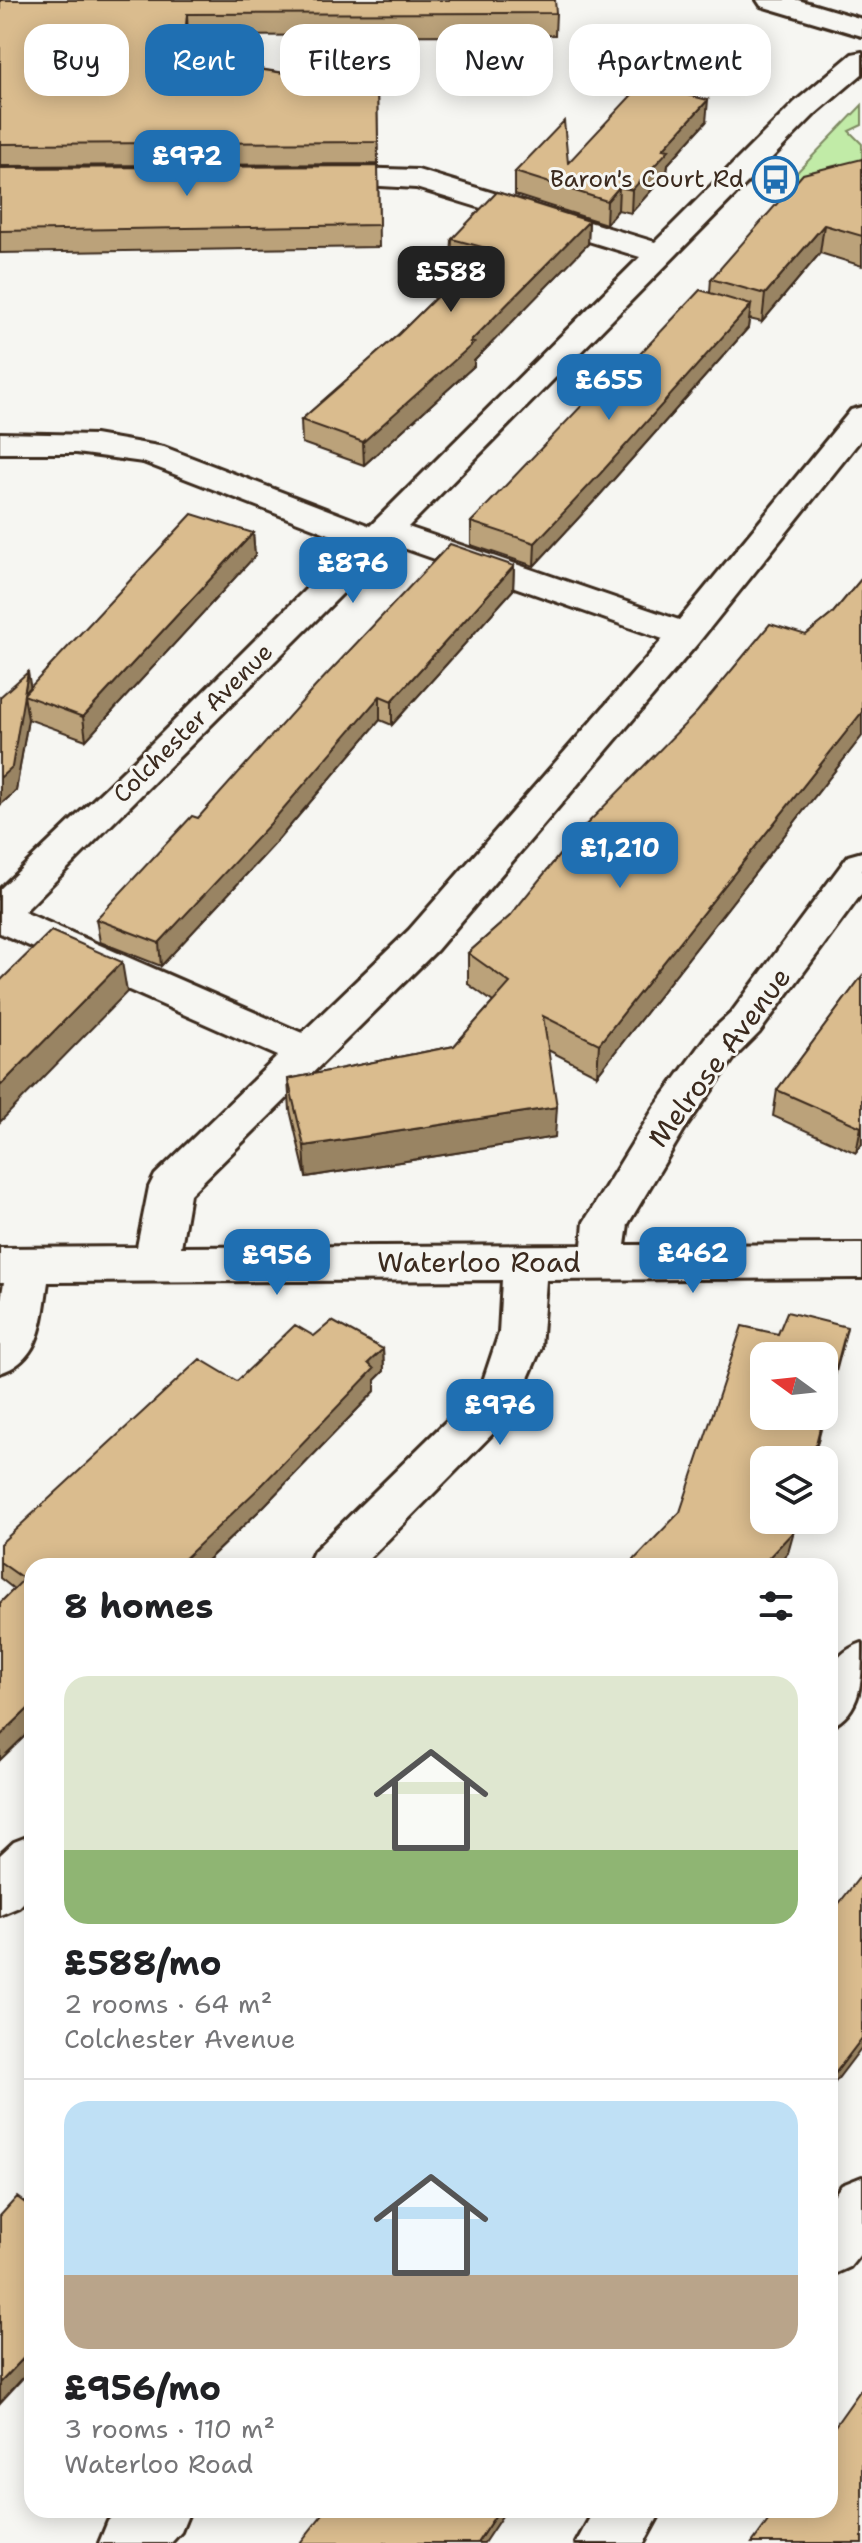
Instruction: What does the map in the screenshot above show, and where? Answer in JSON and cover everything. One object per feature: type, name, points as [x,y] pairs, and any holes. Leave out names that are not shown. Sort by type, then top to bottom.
[{"type":"street","points":[[770,0],[862,28]]},
{"type":"street","name":"Colchester Avenue","points":[[0,914],[382,536],[805,108],[862,60]]},
{"type":"street","points":[[287,176],[418,179],[663,254]]},
{"type":"street","points":[[156,1263],[170,1187],[423,940],[686,635],[862,417]]},
{"type":"street","points":[[0,443],[76,442],[120,446],[152,454],[382,536],[686,635]]},
{"type":"street","name":"Melrose Avenue","points":[[602,1261],[606,1222],[669,1119],[721,1046],[745,1023],[862,865]]},
{"type":"street","points":[[0,914],[309,1053]]},
{"type":"street","points":[[339,1558],[497,1400],[515,1367],[525,1328],[524,1261]]},
{"type":"street","name":"Waterloo Road","points":[[14,1265],[862,1261]]},
{"type":"street","points":[[0,1355],[17,1338],[14,1265]]},
{"type":"street","points":[[838,1695],[862,1665]]},
{"type":"street","points":[[0,1890],[24,1867]]},
{"type":"street","points":[[838,2236],[862,2205]]},
{"type":"street","points":[[130,2543],[152,2518]]},
{"type":"street","points":[[607,2543],[625,2518]]},
{"type":"green space","points":[[862,105],[862,125],[849,131],[862,144],[862,174],[774,196]]},
{"type":"building","points":[[0,0],[555,0],[556,13],[187,14],[186,24],[145,24],[145,96],[264,96],[264,70],[280,72],[280,96],[377,96],[378,142],[0,144]]},
{"type":"building","points":[[631,96],[692,96],[708,100],[663,149],[669,150],[632,190],[619,187],[607,201],[515,172],[564,121],[568,163]]},
{"type":"building","points":[[862,159],[862,236],[824,225],[765,294],[711,279],[803,174]]},
{"type":"building","points":[[378,166],[379,225],[0,231],[0,168]]},
{"type":"building","points":[[497,192],[589,221],[470,342],[474,343],[363,442],[301,420],[399,334],[486,248],[452,239]]},
{"type":"building","points":[[700,290],[751,305],[535,543],[471,522],[587,400],[595,402]]},
{"type":"building","points":[[192,514],[253,533],[83,717],[24,695],[12,767],[0,778],[0,697],[28,672],[24,694]]},
{"type":"building","points":[[450,544],[514,566],[392,701],[380,696],[270,824],[159,943],[96,919],[192,816],[198,818],[316,686]]},
{"type":"building","points":[[862,578],[862,712],[599,1044],[543,1016],[557,1107],[304,1146],[288,1079],[454,1046],[510,983],[468,953],[510,916],[573,838],[697,712],[770,624],[806,635],[832,614]]},
{"type":"building","points":[[51,931],[122,962],[0,1086],[0,981]]},
{"type":"building","points":[[862,976],[862,1126],[861,1127],[777,1090]]},
{"type":"building","points":[[787,1312],[847,1327],[838,1361],[838,1342],[750,1342],[750,1430],[820,1430],[816,1446],[750,1446],[750,1534],[791,1534],[769,1558],[636,1558],[680,1512],[742,1326],[778,1334]]},
{"type":"building","points":[[332,1321],[383,1349],[368,1363],[374,1369],[260,1487],[185,1558],[24,1558],[24,1579],[0,1562],[0,1544],[200,1359],[237,1381],[295,1325],[314,1336]]},
{"type":"building","points":[[24,1579],[24,1713],[0,1736],[0,1603]]},
{"type":"building","points":[[862,1874],[862,2038],[838,2070],[838,1905]]},
{"type":"building","points":[[17,2197],[24,2202],[24,2358],[0,2383],[0,2216]]},
{"type":"building","points":[[862,2388],[862,2543],[752,2543],[770,2518],[838,2518],[838,2422]]},
{"type":"building","points":[[320,2518],[494,2518],[477,2543],[300,2543]]},
{"type":"place","name":"Baron's Court Rd","points":[[775,179]]}]
